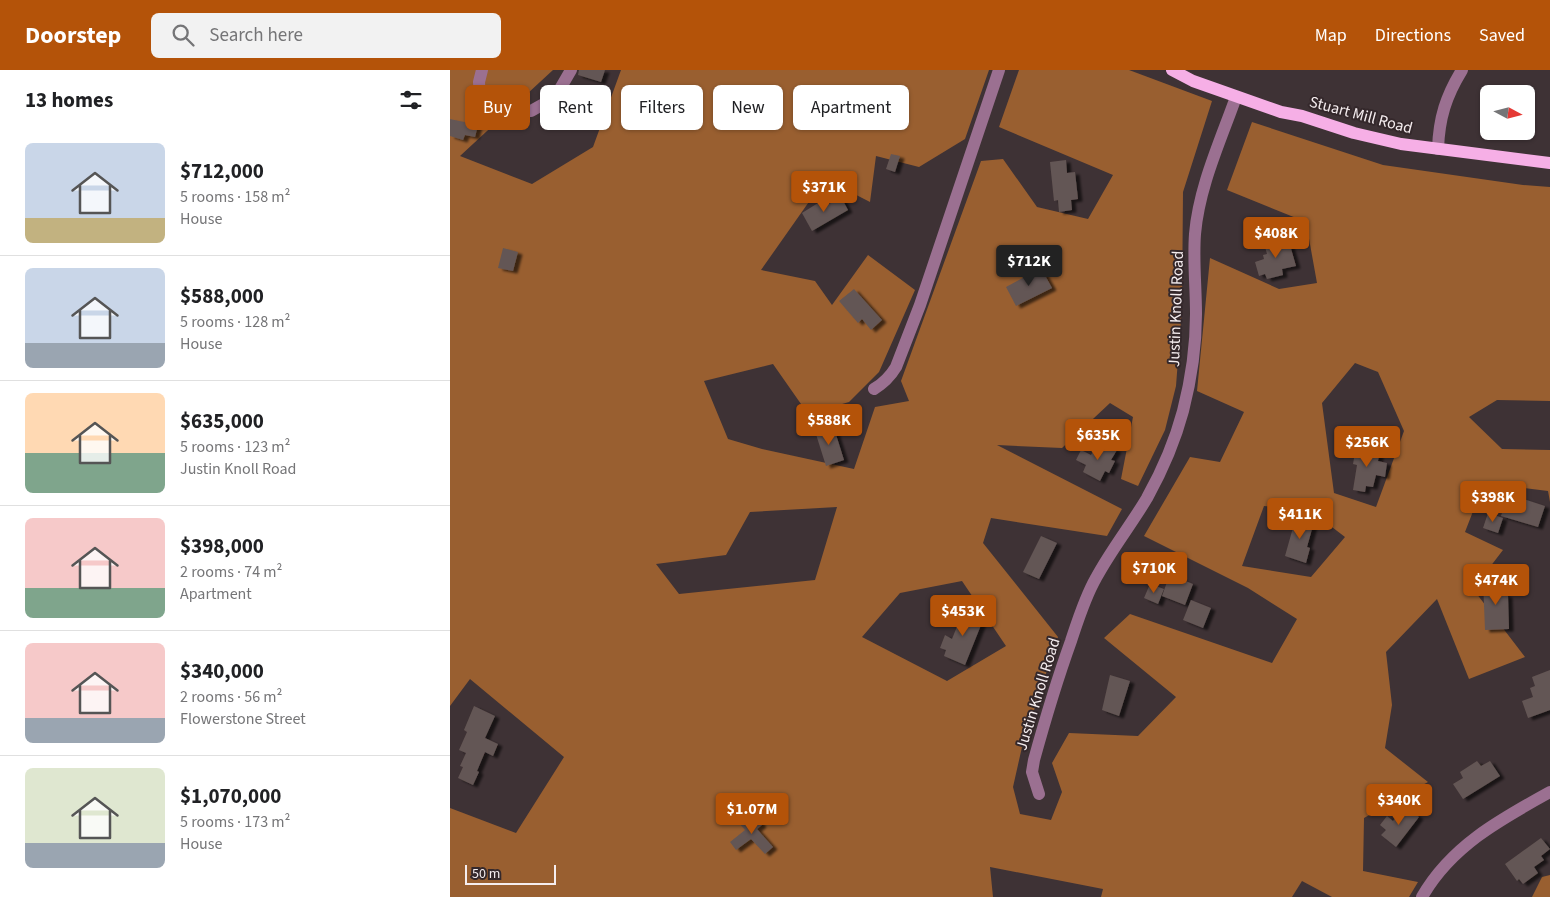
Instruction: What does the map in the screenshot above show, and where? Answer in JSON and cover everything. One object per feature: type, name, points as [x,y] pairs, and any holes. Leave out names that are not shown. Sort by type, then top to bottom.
[{"type":"main road","name":"Stuart Mill Road","points":[[1172,70],[1193,81],[1236,97],[1354,133],[1400,144],[1550,163]]},
{"type":"street","points":[[482,70],[479,82],[480,102],[498,112],[531,111],[549,101],[560,89],[571,70]]},
{"type":"street","points":[[874,389],[887,380],[896,367],[920,305],[999,70]]},
{"type":"street","points":[[1438,149],[1442,112],[1449,92],[1462,70]]},
{"type":"street","name":"Justin Knoll Road","points":[[1039,794],[1032,772],[1034,760],[1057,681],[1084,602],[1100,571],[1146,499],[1160,472],[1174,440],[1183,411],[1190,381],[1193,354],[1196,312],[1194,263],[1200,207],[1206,182],[1236,97]]},
{"type":"street","points":[[1422,897],[1441,870],[1477,835],[1550,792]]},
{"type":"shaded area","points":[[450,70],[553,70],[530,91],[530,85],[465,85],[465,130],[488,130],[460,156],[532,184],[593,147],[599,130],[611,130],[611,98],[621,70],[989,70],[965,139],[919,167],[876,156],[870,202],[825,179],[761,270],[815,281],[832,305],[868,255],[915,290],[879,372],[849,402],[808,414],[773,364],[704,381],[728,439],[762,449],[854,469],[875,407],[909,401],[901,381],[981,161],[1003,159],[1037,207],[1088,219],[1113,175],[999,127],[1019,70],[1129,70],[1212,101],[1183,192],[1182,307],[1176,386],[1165,430],[1138,486],[1121,479],[1133,417],[1110,403],[1062,448],[997,445],[1122,509],[1107,536],[991,518],[983,543],[1058,637],[1022,747],[1013,787],[1020,814],[1051,820],[1062,792],[1052,763],[1069,733],[1138,736],[1176,697],[1104,638],[1130,614],[1272,663],[1297,619],[1248,588],[1144,536],[1190,457],[1220,462],[1244,412],[1197,391],[1210,258],[1279,289],[1317,283],[1306,222],[1227,190],[1252,122],[1383,165],[1523,185],[1550,187],[1550,401],[1497,400],[1469,417],[1502,449],[1550,450],[1550,502],[1548,491],[1484,483],[1465,532],[1503,550],[1473,589],[1525,657],[1469,679],[1437,599],[1386,652],[1392,705],[1385,748],[1428,782],[1364,818],[1363,871],[1418,882],[1409,897],[1332,897],[1302,881],[1292,897],[1101,897],[1103,889],[990,867],[993,897],[450,897],[450,808],[516,833],[564,757],[470,679],[450,706]],"holes":[[[1355,363],[1378,372],[1404,431],[1376,507],[1334,493],[1322,403]],[[1264,506],[1311,511],[1345,537],[1311,577],[1242,566]],[[837,507],[815,580],[679,594],[656,564],[726,555],[750,512]],[[962,581],[1006,646],[947,681],[862,637],[900,593]]]},
{"type":"shaded area","points":[[1550,875],[1550,897],[1532,897],[1542,877]]},
{"type":"building","points":[[579,70],[605,70],[601,82],[578,75]]},
{"type":"building","points":[[450,119],[465,122],[465,130],[477,130],[475,137],[465,135],[463,140],[450,136]]},
{"type":"building","points":[[891,154],[900,156],[895,172],[886,169]]},
{"type":"building","points":[[1066,160],[1067,173],[1075,172],[1078,199],[1071,200],[1072,210],[1059,212],[1058,200],[1054,201],[1050,162]]},
{"type":"building","points":[[841,197],[848,210],[812,231],[802,213],[826,198],[829,204]]},
{"type":"building","points":[[1288,238],[1296,266],[1282,269],[1283,275],[1267,279],[1265,274],[1259,276],[1255,262],[1264,259],[1263,255],[1267,254],[1264,243]]},
{"type":"building","points":[[503,248],[518,252],[513,271],[498,268]]},
{"type":"building","points":[[1041,268],[1052,288],[1016,306],[1006,287]]},
{"type":"building","points":[[854,289],[882,320],[871,330],[862,319],[858,323],[839,301]]},
{"type":"building","points":[[833,425],[844,460],[826,466],[815,431]]},
{"type":"building","points":[[1099,441],[1117,450],[1111,460],[1115,461],[1109,473],[1105,471],[1100,481],[1083,472],[1086,465],[1076,460],[1081,450],[1091,455]]},
{"type":"building","points":[[1356,447],[1380,451],[1378,461],[1387,463],[1385,477],[1376,475],[1373,487],[1366,486],[1365,492],[1353,490],[1357,465],[1353,464]]},
{"type":"building","points":[[1508,494],[1545,506],[1538,527],[1501,516]]},
{"type":"building","points":[[1488,513],[1503,518],[1498,533],[1483,528]]},
{"type":"building","points":[[1296,517],[1314,522],[1307,547],[1310,548],[1306,563],[1285,556]]},
{"type":"building","points":[[1041,536],[1057,543],[1039,579],[1023,572]]},
{"type":"building","points":[[1173,576],[1193,584],[1185,605],[1162,596],[1167,582],[1170,583]]},
{"type":"building","points":[[1483,581],[1504,581],[1505,595],[1508,595],[1509,629],[1485,630]]},
{"type":"building","points":[[1150,584],[1164,589],[1158,604],[1144,598]]},
{"type":"building","points":[[1191,600],[1211,608],[1203,628],[1183,620]]},
{"type":"building","points":[[968,608],[985,615],[965,665],[944,656],[946,650],[940,648],[945,635],[952,639],[960,619],[963,620]]},
{"type":"building","points":[[1550,670],[1550,710],[1528,718],[1522,701],[1533,697],[1530,688],[1535,686],[1532,677]]},
{"type":"building","points":[[1110,675],[1130,681],[1119,716],[1102,710]]},
{"type":"building","points":[[474,706],[495,716],[485,738],[498,744],[493,756],[485,752],[473,785],[458,778],[463,767],[460,766],[466,753],[459,750],[467,732],[464,730]]},
{"type":"building","points":[[1477,761],[1481,766],[1490,761],[1500,776],[1463,799],[1453,784],[1463,778],[1460,772]]},
{"type":"building","points":[[1408,808],[1419,817],[1396,847],[1381,835],[1386,830],[1380,825],[1387,816],[1393,821],[1401,811],[1403,813]]},
{"type":"building","points":[[753,813],[758,820],[760,818],[759,820],[762,825],[757,829],[773,847],[765,854],[751,839],[736,850],[730,842],[745,830],[739,823]]},
{"type":"building","points":[[1541,838],[1550,849],[1541,856],[1544,860],[1534,867],[1538,873],[1523,884],[1519,879],[1517,881],[1505,864]]}]
